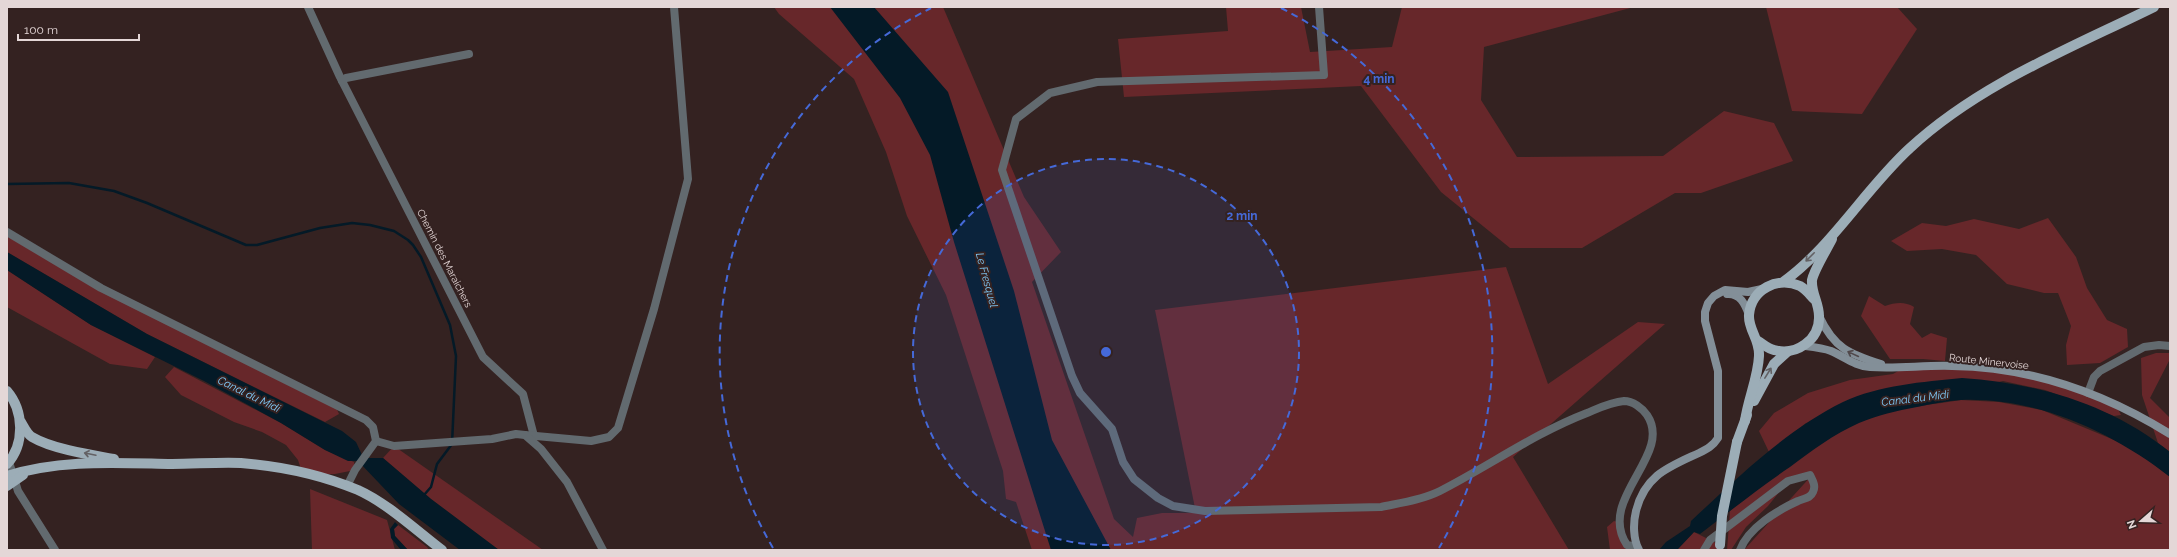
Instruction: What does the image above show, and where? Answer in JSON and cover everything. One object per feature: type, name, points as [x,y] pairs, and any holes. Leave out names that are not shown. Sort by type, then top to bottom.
[{"type":"main road","points":[[1638,548],[1633,521],[1638,501],[1646,486],[1659,472],[1712,446],[1718,438],[1718,371],[1704,312],[1708,303],[1714,296],[1725,290],[1748,292],[1783,282],[1792,276],[1836,231],[1868,191],[1910,147],[1979,96],[2019,74],[2154,7]]},
{"type":"main road","points":[[1836,231],[1812,279],[1814,298],[1819,316],[1828,335],[1845,350],[1864,359],[1890,367]]},
{"type":"main road","points":[[1783,282],[1802,287],[1814,298]]},
{"type":"main road","points":[[1749,315],[1753,300],[1762,289]]},
{"type":"main road","points":[[1714,296],[1729,294],[1737,296],[1745,305],[1749,315],[1750,327],[1758,341],[1772,350],[1787,352]]},
{"type":"main road","points":[[1720,548],[1722,516],[1737,442],[1745,421],[1763,382],[1774,364],[1787,352],[1804,346],[1814,335],[1819,316]]},
{"type":"main road","points":[[1745,421],[1747,402],[1758,368],[1758,341]]},
{"type":"main road","name":"Route Minervoise","points":[[1804,346],[1832,351],[1852,363],[1869,367],[1954,366],[2019,373],[2071,385],[2139,415],[2170,434]]},
{"type":"main road","points":[[7,392],[17,408],[20,422],[20,436],[16,450],[8,463]]},
{"type":"main road","points":[[20,422],[32,436],[43,441],[79,452],[128,462]]},
{"type":"main road","points":[[10,481],[32,471],[60,464],[128,462],[241,463],[315,475],[360,491],[389,510],[442,550]]},
{"type":"street","name":"Chemin des Maraichers","points":[[308,7],[342,81],[483,357],[523,394],[534,436]]},
{"type":"street","points":[[376,441],[394,446],[429,442],[492,439],[516,434],[591,441],[609,437],[618,428],[654,309],[688,178],[674,7]]},
{"type":"street","points":[[1319,7],[1324,75],[1097,82],[1050,93],[1016,119],[1002,170],[1072,376],[1080,393],[1112,429],[1123,462],[1134,479],[1158,498],[1173,506],[1205,511],[1381,507],[1410,501],[1438,492],[1561,423],[1608,404],[1626,401],[1638,406],[1647,416],[1652,430],[1651,443],[1647,457],[1624,497],[1621,514],[1621,536],[1627,545],[1638,548]]},
{"type":"street","points":[[342,81],[346,78],[469,54]]},
{"type":"street","points":[[7,232],[127,302],[366,420],[373,428],[376,441]]},
{"type":"street","points":[[2088,393],[2094,377],[2107,367],[2144,347],[2159,345],[2170,346]]},
{"type":"street","points":[[525,435],[542,449],[567,482],[603,550]]},
{"type":"street","points":[[347,486],[367,451],[376,441]]},
{"type":"street","points":[[8,463],[10,481],[18,491],[55,550]]},
{"type":"street","points":[[1704,550],[1710,540],[1788,481],[1810,475],[1815,483],[1813,492],[1808,498],[1799,500],[1762,523],[1747,538],[1740,550]]},
{"type":"shaded area","points":[[774,7],[943,7],[1024,197],[1061,252],[1032,282],[1114,519],[1133,537],[1137,518],[1162,513],[1196,513],[1155,310],[1506,267],[1548,384],[1638,322],[1665,324],[1513,457],[1569,550],[1032,550],[1016,502],[1006,499],[1003,471],[946,295],[907,216],[886,152],[854,79],[779,14]]},
{"type":"shaded area","points":[[1226,7],[1301,7],[1310,52],[1392,47],[1402,7],[1634,7],[1484,47],[1481,100],[1517,157],[1663,156],[1724,111],[1774,123],[1793,161],[1701,193],[1675,193],[1582,248],[1510,248],[1441,192],[1361,86],[1124,97],[1118,39],[1228,31]]},
{"type":"shaded area","points":[[1766,7],[1897,7],[1917,29],[1862,114],[1792,111]]},
{"type":"shaded area","points":[[2048,218],[2076,257],[2087,288],[2107,320],[2127,329],[2128,347],[2100,363],[2067,365],[2066,345],[2071,326],[2058,293],[2044,293],[2007,284],[1976,255],[1942,249],[1907,251],[1891,241],[1922,223],[1946,226],[1974,219],[2019,229]]},
{"type":"shaded area","points":[[7,232],[101,288],[335,405],[339,414],[325,422],[147,334],[7,252]]},
{"type":"shaded area","points":[[7,270],[91,325],[155,357],[147,369],[110,364],[7,307]]},
{"type":"shaded area","points":[[1869,296],[1885,306],[1900,303],[1914,307],[1910,324],[1922,338],[1931,333],[1947,338],[1945,361],[1890,359],[1861,316]]},
{"type":"shaded area","points":[[2156,353],[2170,353],[2170,359],[2150,398],[2170,418],[2170,452],[2158,443],[2142,395],[2141,358]]},
{"type":"shaded area","points":[[1907,366],[2019,373],[2116,405],[2121,415],[2114,416],[2045,390],[2003,381],[1806,423],[1769,452],[1759,431],[1774,413],[1808,393],[1850,380],[1893,374]]},
{"type":"shaded area","points":[[174,367],[281,423],[325,450],[354,462],[355,470],[335,474],[303,475],[298,460],[286,445],[262,432],[234,422],[181,395],[165,377]]},
{"type":"shaded area","points":[[1961,400],[1999,402],[2042,410],[2119,442],[2147,459],[2170,477],[2170,550],[1744,550],[1813,474],[1788,481],[1768,506],[1746,527],[1731,550],[1727,550],[1730,511],[1782,470],[1822,442],[1842,430],[1880,414]]},
{"type":"shaded area","points":[[394,446],[543,550],[499,550],[431,499],[383,458]]},
{"type":"shaded area","points":[[310,489],[387,520],[395,550],[312,550]]},
{"type":"shaded area","points":[[1614,521],[1621,523],[1621,536],[1630,550],[1610,550],[1607,527]]},
{"type":"shaded area","points":[[398,525],[429,550],[408,550],[395,536],[394,529]]},
{"type":"shaded area","points":[[1694,532],[1720,545],[1719,550],[1677,550]]},
{"type":"water","name":"Le Fresquel","points":[[830,7],[874,7],[948,92],[1014,291],[1052,440],[1111,550],[1051,550],[954,242],[930,155],[900,98]]},
{"type":"water","name":"Canal du Midi","points":[[7,252],[147,334],[342,431],[356,442],[362,455],[368,458],[383,458],[431,499],[499,550],[460,550],[399,504],[358,461],[348,461],[325,450],[281,423],[204,381],[91,325],[7,270]]},
{"type":"water","name":"Canal du Midi","points":[[1962,378],[2018,385],[2045,391],[2098,409],[2147,435],[2170,452],[2170,477],[2124,446],[2098,432],[2072,420],[2045,411],[2018,404],[1989,401],[1961,400],[1945,402],[1887,414],[1866,420],[1850,427],[1814,449],[1700,534],[1694,532],[1677,550],[1659,550],[1666,542],[1690,526],[1691,521],[1763,456],[1802,426],[1822,413],[1857,396],[1886,388]]},
{"type":"water","points":[[395,522],[398,525],[394,529],[395,536],[408,550],[401,550],[391,538],[390,529]]},
{"type":"waterway","points":[[7,184],[69,183],[114,191],[147,203],[246,245],[257,245],[320,228],[352,223],[370,225],[394,231],[408,240],[421,257],[450,325],[456,356],[452,444],[437,464],[431,487],[424,495]]}]
